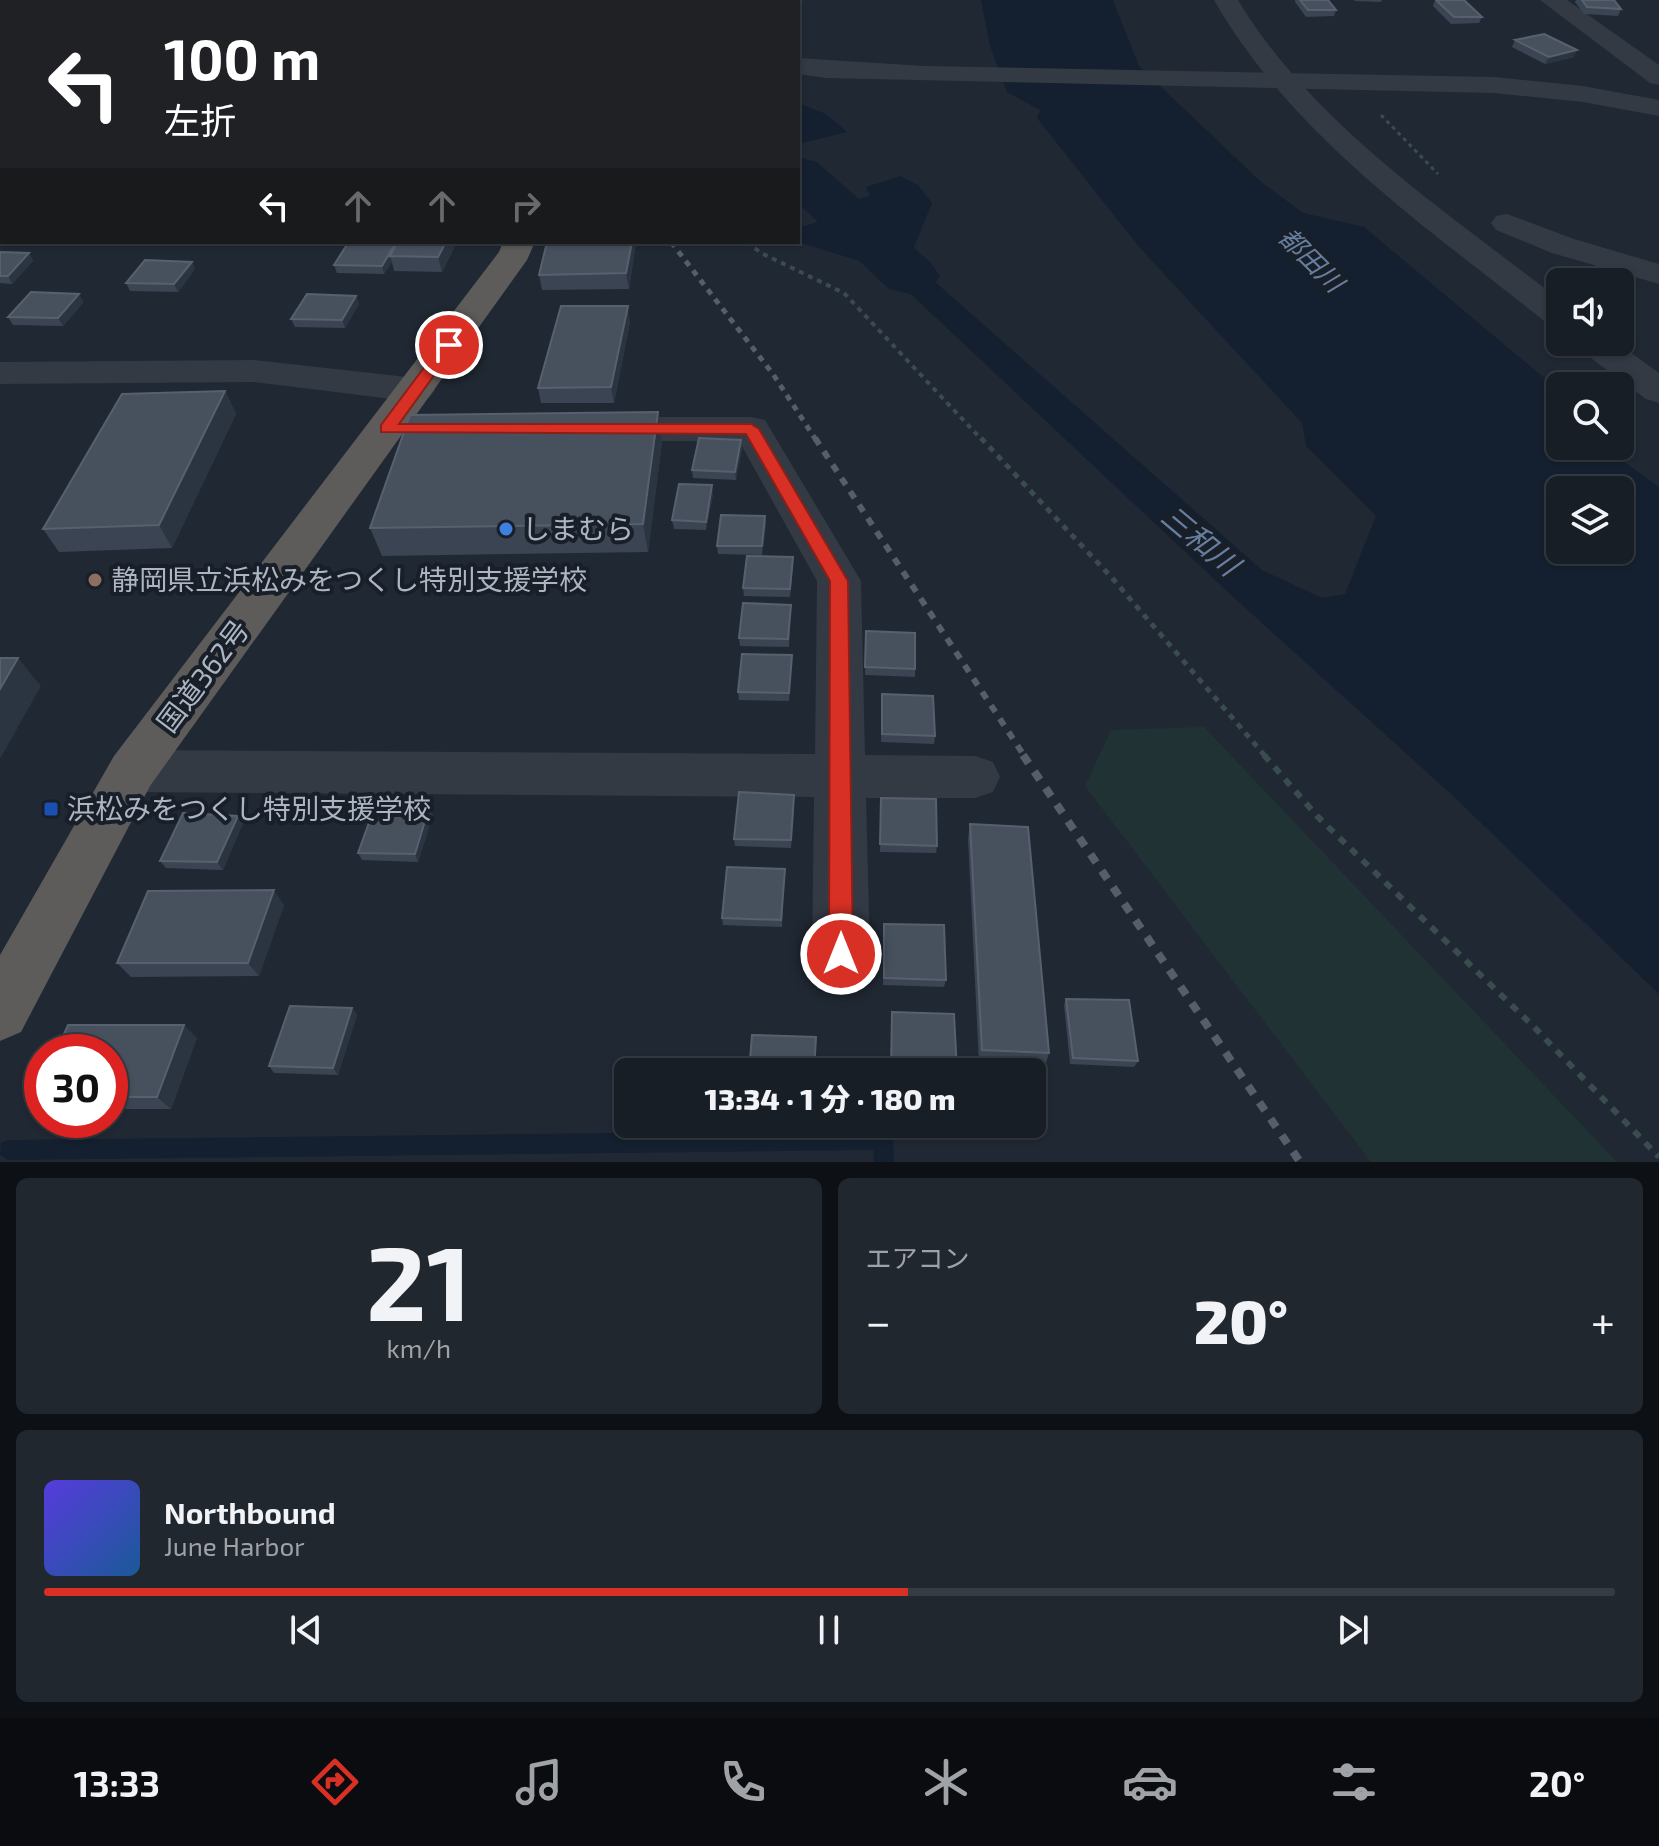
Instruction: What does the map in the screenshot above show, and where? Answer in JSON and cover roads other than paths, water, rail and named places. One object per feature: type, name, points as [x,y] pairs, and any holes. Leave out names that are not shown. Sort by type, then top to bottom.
[{"type":"highway","name":"国道362号","points":[[0,1012],[132,771],[387,429],[425,409],[518,244]]},
{"type":"street","points":[[1226,0],[1278,80],[1352,152],[1546,306]]},
{"type":"street","points":[[1552,0],[1659,77]]},
{"type":"street","points":[[800,66],[924,74],[1494,85],[1583,94],[1659,108]]},
{"type":"street","points":[[1507,223],[1563,246],[1659,274]]},
{"type":"street","points":[[1612,356],[1659,391]]},
{"type":"street","points":[[0,373],[254,371],[425,409]]},
{"type":"street","points":[[561,429],[751,429],[839,581],[841,954]]},
{"type":"street","points":[[132,771],[975,777]]},
{"type":"water","name":"都田川","points":[[981,0],[1113,0],[1139,66],[1260,181],[1303,213],[1364,227],[1546,379],[1546,460],[1621,460],[1659,487],[1659,994],[1452,795],[1230,594],[883,268],[800,243],[800,227],[820,221],[808,208],[841,198],[849,202],[870,196],[866,187],[900,176],[918,185],[932,203],[909,259],[1262,570],[1322,598],[1345,594],[1376,516],[1306,446],[1302,423],[1140,248],[1037,118],[1040,110],[1007,92],[990,46]]},
{"type":"water","points":[[800,104],[826,114],[847,132],[800,144]]},
{"type":"waterway","name":"三和川","points":[[800,175],[910,276]]},
{"type":"waterway","points":[[8,1150],[883,1140],[884,1162]]},
{"type":"railway","points":[[673,244],[773,374],[816,440]]},
{"type":"railway","points":[[815,438],[1025,757]]},
{"type":"railway","points":[[1023,755],[1300,1162]]},
{"type":"place","name":"しまむら","points":[[506,529]]},
{"type":"place","name":"静岡県立浜松みをつくし特別支援学校","points":[[95,580]]},
{"type":"place","name":"浜松みをつくし特別支援学校","points":[[51,809]]}]
